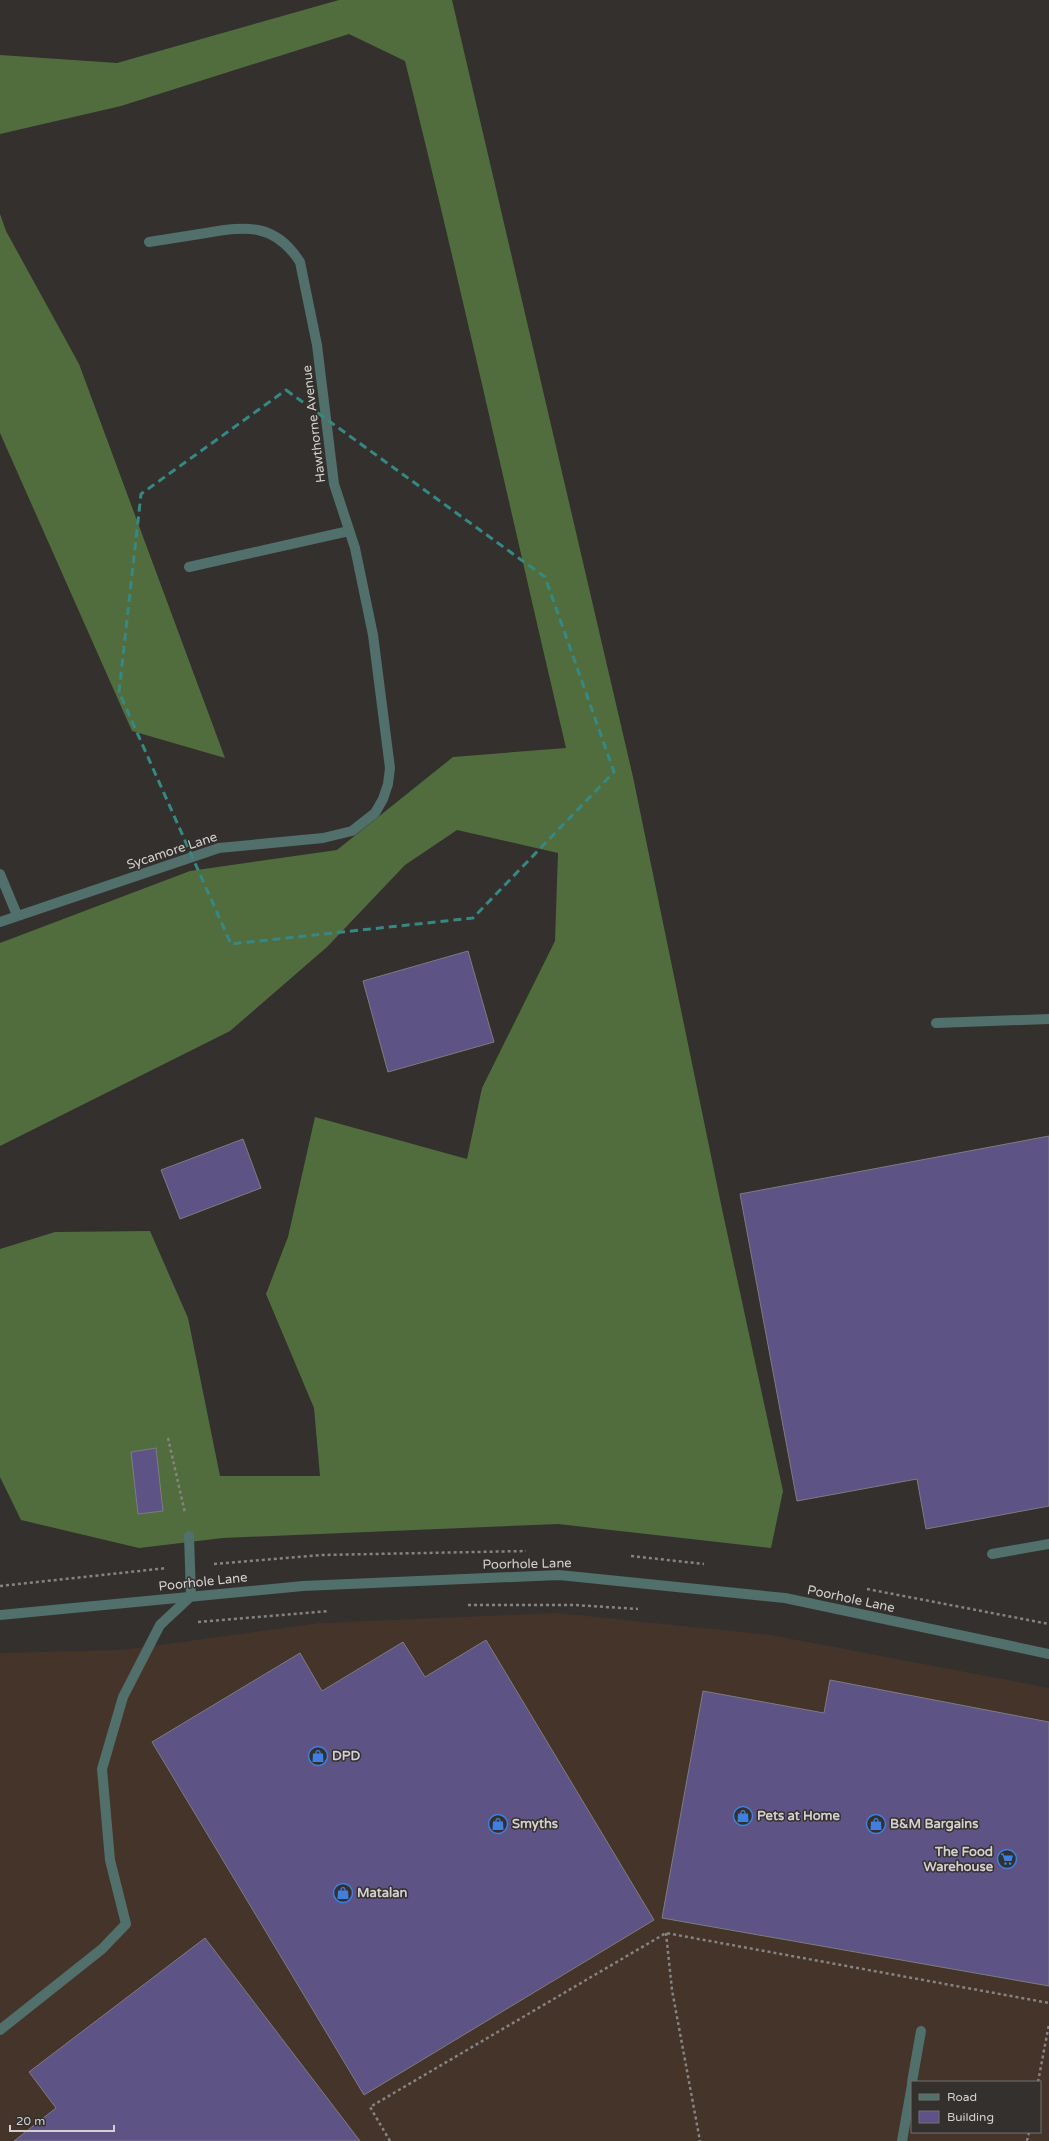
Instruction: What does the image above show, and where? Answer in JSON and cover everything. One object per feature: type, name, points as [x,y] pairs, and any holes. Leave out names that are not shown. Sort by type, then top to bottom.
[{"type":"street","name":"Hawthorne Avenue","points":[[149,242],[247,228],[270,233],[282,240],[292,250],[300,262],[318,345],[334,484],[355,548],[373,635],[390,768],[388,784],[383,799],[375,813]]},
{"type":"street","points":[[189,567],[349,531]]},
{"type":"street","name":"Sycamore Lane","points":[[0,922],[219,848],[338,836],[352,831],[375,813]]},
{"type":"street","points":[[0,874],[17,915]]},
{"type":"street","points":[[936,1023],[1049,1019]]},
{"type":"street","points":[[0,2030],[102,1949],[126,1924],[110,1860],[102,1770],[123,1697],[160,1626],[191,1596],[189,1536]]},
{"type":"street","points":[[992,1554],[1049,1544]]},
{"type":"street","name":"Poorhole Lane","points":[[0,1615],[303,1586],[559,1575],[785,1598],[1049,1654]]},
{"type":"street","points":[[912,2081],[921,2031]]},
{"type":"street","points":[[902,2141],[911,2089]]},
{"type":"path","points":[[168,1438],[189,1536]]},
{"type":"path","points":[[466,1605],[575,1605],[645,1609]]},
{"type":"path","points":[[160,1626],[334,1610]]},
{"type":"path","points":[[666,1933],[672,1990],[700,2141]]},
{"type":"path","points":[[390,2141],[370,2107],[666,1933],[1049,2003]]},
{"type":"path","points":[[1038,2081],[1049,2024]]},
{"type":"highlighted area","points":[[286,390],[545,577],[614,772],[473,918],[231,944],[119,692],[141,494]]},
{"type":"shaded area","points":[[557,1613],[771,1635],[1049,1688],[1049,2141],[0,2141],[0,1653],[123,1650],[320,1623]]},
{"type":"green space","points":[[339,0],[452,0],[633,777],[722,1209],[783,1491],[771,1548],[558,1524],[223,1538],[139,1548],[21,1520],[0,1477],[0,1249],[55,1232],[150,1231],[188,1318],[220,1476],[320,1476],[314,1408],[266,1294],[288,1237],[315,1117],[467,1159],[482,1088],[555,941],[558,853],[457,830],[405,865],[327,947],[230,1031],[0,1146],[0,943],[190,871],[337,850],[453,757],[566,748],[467,318],[405,61],[349,34],[121,106],[0,134],[0,55],[117,63]]},
{"type":"green space","points":[[0,214],[6,231],[79,364],[225,758],[132,731],[0,433]]},
{"type":"building","points":[[468,951],[494,1042],[388,1072],[363,981]]},
{"type":"building","points":[[1049,1136],[1049,1506],[926,1529],[917,1479],[797,1501],[740,1194]]},
{"type":"building","points":[[243,1139],[261,1188],[180,1219],[161,1170]]},
{"type":"building","points":[[156,1448],[163,1511],[138,1514],[131,1452]]},
{"type":"building","points":[[486,1640],[654,1920],[364,2095],[152,1742],[300,1653],[322,1691],[403,1642],[425,1677]]},
{"type":"building","points":[[830,1680],[1049,1722],[1049,1986],[662,1918],[703,1691],[824,1713]]},
{"type":"building","points":[[205,1938],[360,2141],[14,2141],[56,2108],[29,2072]]},
{"type":"place","name":"DPD","points":[[318,1756]]},
{"type":"place","name":"Pets at Home","points":[[743,1816]]},
{"type":"place","name":"Smyths","points":[[498,1824]]},
{"type":"place","name":"B&M Bargains","points":[[876,1824]]},
{"type":"place","name":"The Food Warehouse","points":[[1007,1859]]},
{"type":"place","name":"Matalan","points":[[343,1893]]}]
